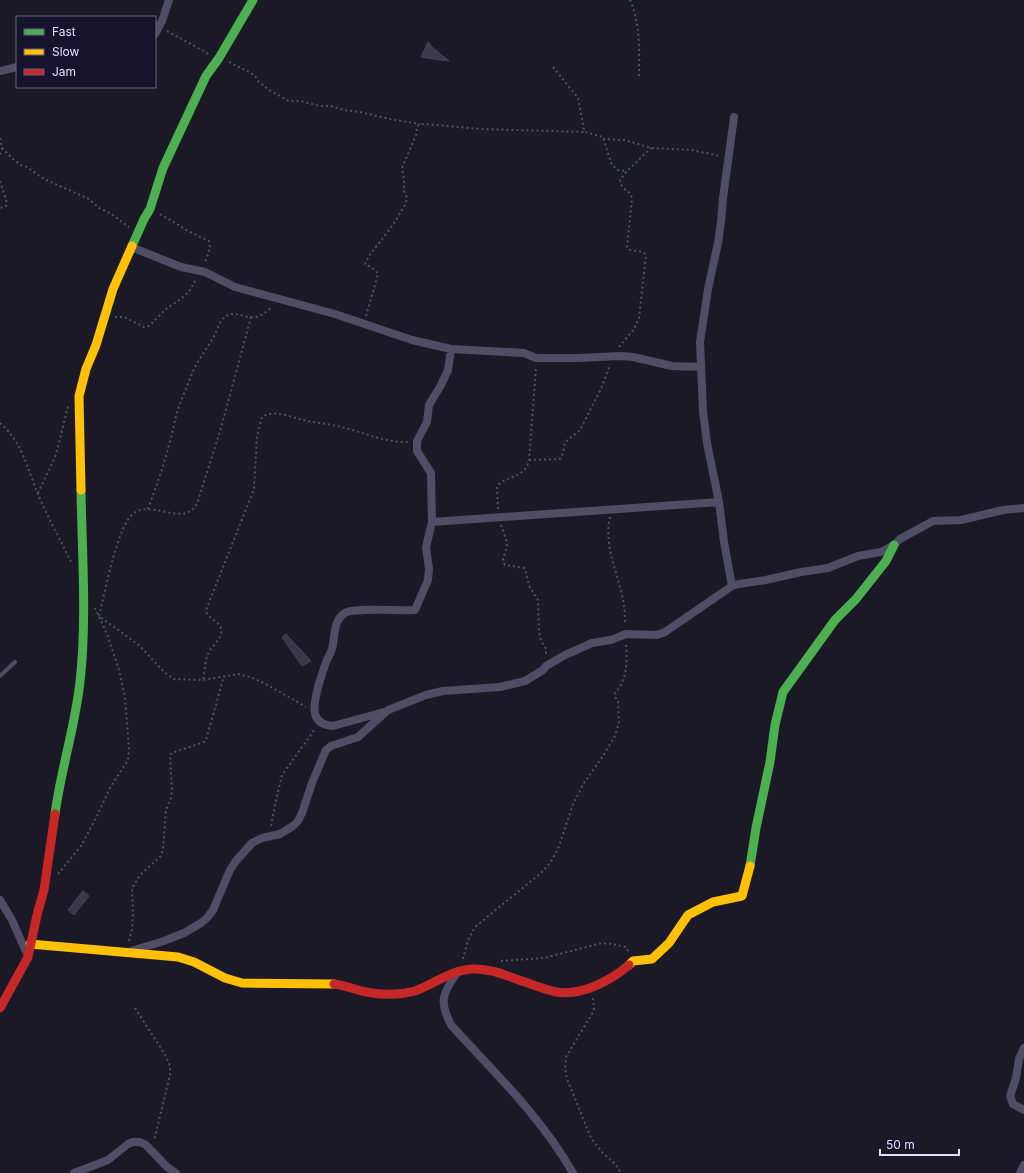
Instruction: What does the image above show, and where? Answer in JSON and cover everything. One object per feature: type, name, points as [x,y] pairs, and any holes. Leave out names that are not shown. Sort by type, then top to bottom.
[{"type":"street","points":[[156,32],[170,0]]},
{"type":"street","points":[[0,1008],[28,957],[44,890],[55,810],[75,718],[80,681],[83,626],[80,396],[86,369],[96,345],[112,288],[137,233],[150,209],[163,168],[177,137],[206,76],[219,58],[253,0]]},
{"type":"street","points":[[0,71],[16,67]]},
{"type":"street","points":[[732,586],[719,502],[707,443],[703,411],[700,342],[704,310],[718,243],[734,118]]},
{"type":"street","points":[[131,247],[181,267],[205,272],[235,287],[335,314],[412,340],[451,349],[524,353],[536,358],[613,356],[633,357],[672,366],[700,367]]},
{"type":"street","points":[[451,349],[448,370],[429,405],[427,422],[417,441],[417,451],[431,473],[432,522],[426,547],[429,558],[428,580],[415,610],[357,610],[347,612],[342,616],[334,631],[332,650],[322,674],[314,701],[313,711],[320,722],[327,725],[339,725],[388,710],[426,695],[443,691],[500,687],[525,681],[565,655],[592,643],[611,640],[626,634],[657,635],[665,632],[732,586],[828,568],[858,556],[881,552],[894,545],[900,539],[933,521],[961,520],[1003,510],[1024,508]]},
{"type":"street","points":[[432,522],[719,502]]},
{"type":"street","points":[[30,944],[126,952],[188,960],[198,963],[233,982],[326,982],[380,994],[395,994],[414,991],[459,971],[471,969],[484,969],[498,972],[534,986],[558,992],[592,988],[619,973],[633,961],[652,959],[669,943],[688,915],[713,902],[742,896],[750,874],[756,828],[770,762],[774,725],[783,692],[835,620],[856,599],[886,561],[894,545]]},
{"type":"street","points":[[126,952],[164,941],[184,933],[201,923],[213,910],[235,862],[252,843],[262,838],[269,838],[280,834],[298,821],[326,750],[331,746],[358,736],[388,710]]},
{"type":"street","points":[[0,900],[12,920],[28,957]]},
{"type":"street","points":[[459,971],[444,993],[443,1002],[445,1012],[451,1025],[540,1124],[573,1173]]},
{"type":"street","points":[[1024,1048],[1019,1059],[1016,1078],[1010,1096],[1013,1104],[1024,1110]]},
{"type":"street","points":[[74,1173],[108,1160],[128,1144],[133,1142],[140,1142],[146,1145],[167,1167],[176,1173]]},
{"type":"street","points":[[1020,1173],[1024,1165]]},
{"type":"lane","points":[[0,676],[15,662]]},
{"type":"path","points":[[630,0],[634,8],[638,30],[639,79]]},
{"type":"path","points":[[160,26],[210,55],[251,73],[268,90],[289,101],[301,101],[320,106],[331,106],[394,120],[458,128],[585,132],[595,134],[603,139],[626,140],[651,148],[692,150],[728,157]]},
{"type":"path","points":[[553,67],[578,98],[585,132]]},
{"type":"path","points":[[364,324],[378,274],[375,270],[366,266],[366,262],[393,225],[406,203],[402,168],[416,135],[417,126],[421,124]]},
{"type":"path","points":[[0,138],[2,148],[0,155]]},
{"type":"path","points":[[603,139],[611,163],[617,170],[627,171]]},
{"type":"path","points":[[2,148],[21,165],[27,167],[44,179],[89,199],[99,208],[110,213],[137,233]]},
{"type":"path","points":[[529,460],[557,459],[562,456],[565,443],[578,433],[601,389],[613,356],[634,329],[638,318],[646,255],[641,251],[632,251],[627,247],[632,196],[620,183],[622,177],[627,171],[651,148]]},
{"type":"path","points":[[0,181],[7,203],[6,206],[0,208]]},
{"type":"path","points":[[104,317],[120,316],[144,327],[149,326],[166,309],[189,292],[198,277],[205,272],[205,260],[210,248],[209,241],[186,230],[150,209]]},
{"type":"path","points":[[148,509],[169,447],[178,412],[194,369],[202,353],[214,338],[225,316],[236,314],[251,317],[263,315],[278,298]]},
{"type":"path","points":[[99,616],[121,534],[127,520],[135,512],[143,509],[184,514],[193,509],[198,501],[221,428],[251,317]]},
{"type":"path","points":[[536,358],[529,460],[526,468],[521,473],[503,481],[497,487],[498,517],[507,548],[503,558],[503,563],[505,565],[524,568],[529,586],[538,600],[539,632],[541,641],[546,649],[546,666]]},
{"type":"path","points":[[38,493],[56,455],[68,404]]},
{"type":"path","points":[[203,680],[208,655],[220,637],[221,632],[219,623],[206,613],[206,610],[254,489],[256,448],[259,426],[262,417],[267,413],[281,414],[306,421],[347,428],[386,440],[402,442],[417,441]]},
{"type":"path","points":[[0,423],[10,432],[22,452],[38,493],[71,564]]},
{"type":"path","points":[[459,971],[468,940],[475,927],[541,873],[550,863],[558,849],[573,804],[584,783],[615,736],[618,722],[618,701],[615,697],[615,693],[619,688],[625,672],[627,661],[624,605],[615,574],[607,528],[611,509]]},
{"type":"path","points":[[58,874],[81,846],[110,788],[128,760],[129,749],[125,697],[113,651],[99,616],[92,603]]},
{"type":"path","points":[[99,616],[140,646],[164,672],[174,678],[203,680],[238,674],[250,677],[266,684],[313,711]]},
{"type":"path","points":[[126,952],[132,930],[132,888],[140,874],[161,856],[163,849],[166,810],[171,798],[172,790],[170,755],[206,740],[224,676]]},
{"type":"path","points":[[269,838],[282,775],[320,722]]},
{"type":"path","points":[[500,961],[544,958],[602,943],[626,948],[633,961]]},
{"type":"path","points":[[592,988],[593,1012],[566,1057],[565,1068],[567,1079],[591,1138],[601,1151],[616,1165],[621,1173]]},
{"type":"path","points":[[135,1008],[164,1053],[170,1066],[170,1075],[151,1151]]},
{"type":"building","points":[[428,42],[433,48],[449,61],[421,57]]},
{"type":"building","points":[[286,634],[311,661],[302,666],[282,637]]},
{"type":"building","points":[[83,891],[89,896],[74,915],[68,910]]},
{"type":"traffic: fast","points":[[132,246],[150,209],[163,168],[206,76],[219,58],[253,0]]},
{"type":"traffic: fast","points":[[55,814],[78,699],[82,658],[84,586],[81,490]]},
{"type":"traffic: fast","points":[[750,866],[756,828],[770,762],[775,725],[783,692],[835,620],[856,599],[886,561],[894,545]]},
{"type":"traffic: slow","points":[[81,490],[79,396],[86,369],[96,345],[113,289],[132,246]]},
{"type":"traffic: slow","points":[[629,965],[633,961],[652,959],[669,943],[688,915],[713,902],[742,896],[750,866]]},
{"type":"traffic: slow","points":[[30,944],[178,957],[194,962],[225,978],[242,983],[334,984]]},
{"type":"traffic: jam","points":[[0,1008],[28,957],[44,890],[55,814]]},
{"type":"traffic: jam","points":[[334,984],[372,993],[403,993],[415,991],[457,972],[472,969],[484,969],[551,991],[566,993],[576,992],[595,986],[613,977],[629,965]]}]
